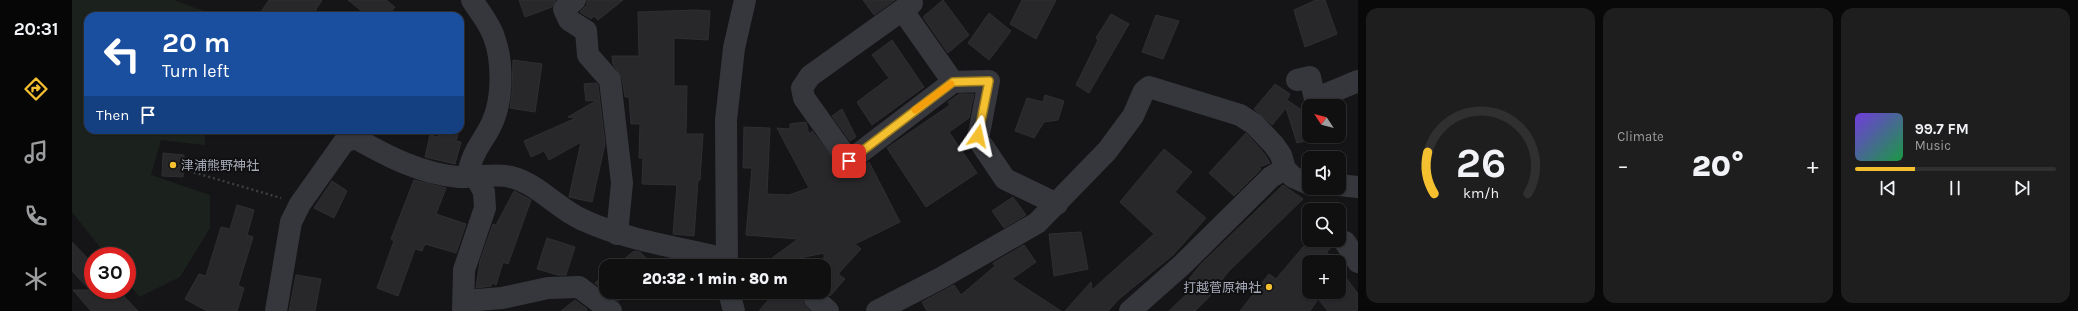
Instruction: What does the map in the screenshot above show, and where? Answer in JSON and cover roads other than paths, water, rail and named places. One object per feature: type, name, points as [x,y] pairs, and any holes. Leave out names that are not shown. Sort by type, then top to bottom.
[{"type":"street","points":[[472,0],[494,35],[500,59],[498,111],[489,131],[473,154],[470,166],[484,192],[485,208],[464,270],[464,306],[548,288],[579,287],[611,311]]},
{"type":"street","points":[[575,0],[564,9],[569,20],[586,31],[588,55],[610,80],[622,183],[618,234]]},
{"type":"street","points":[[727,259],[726,120],[734,48],[745,0]]},
{"type":"street","points":[[953,82],[910,3],[810,76],[802,88],[804,98],[849,161],[953,82],[989,81],[978,139],[1005,179],[1057,204]]},
{"type":"street","points":[[1297,80],[1310,77],[1315,99],[1358,81]]},
{"type":"street","points":[[876,311],[902,306],[1037,223],[1107,151],[1133,116],[1144,92],[1149,87],[1240,115],[1254,124],[1274,145],[1281,155],[1285,169],[1293,177],[1302,181]]},
{"type":"street","points":[[276,311],[291,222],[300,204],[344,142],[353,134],[386,156],[416,168],[458,177],[510,176],[542,191],[578,218],[618,234],[712,259]]},
{"type":"street","points":[[1130,311],[1182,265],[1271,177],[1285,169]]},
{"type":"street","points":[[1346,186],[1358,187]]},
{"type":"street","points":[[1346,244],[1358,262]]},
{"type":"street","points":[[731,299],[734,311]]},
{"type":"place","name":"津浦熊野神社","points":[[173,165]]},
{"type":"place","name":"打越菅原神社","points":[[1269,287]]}]
